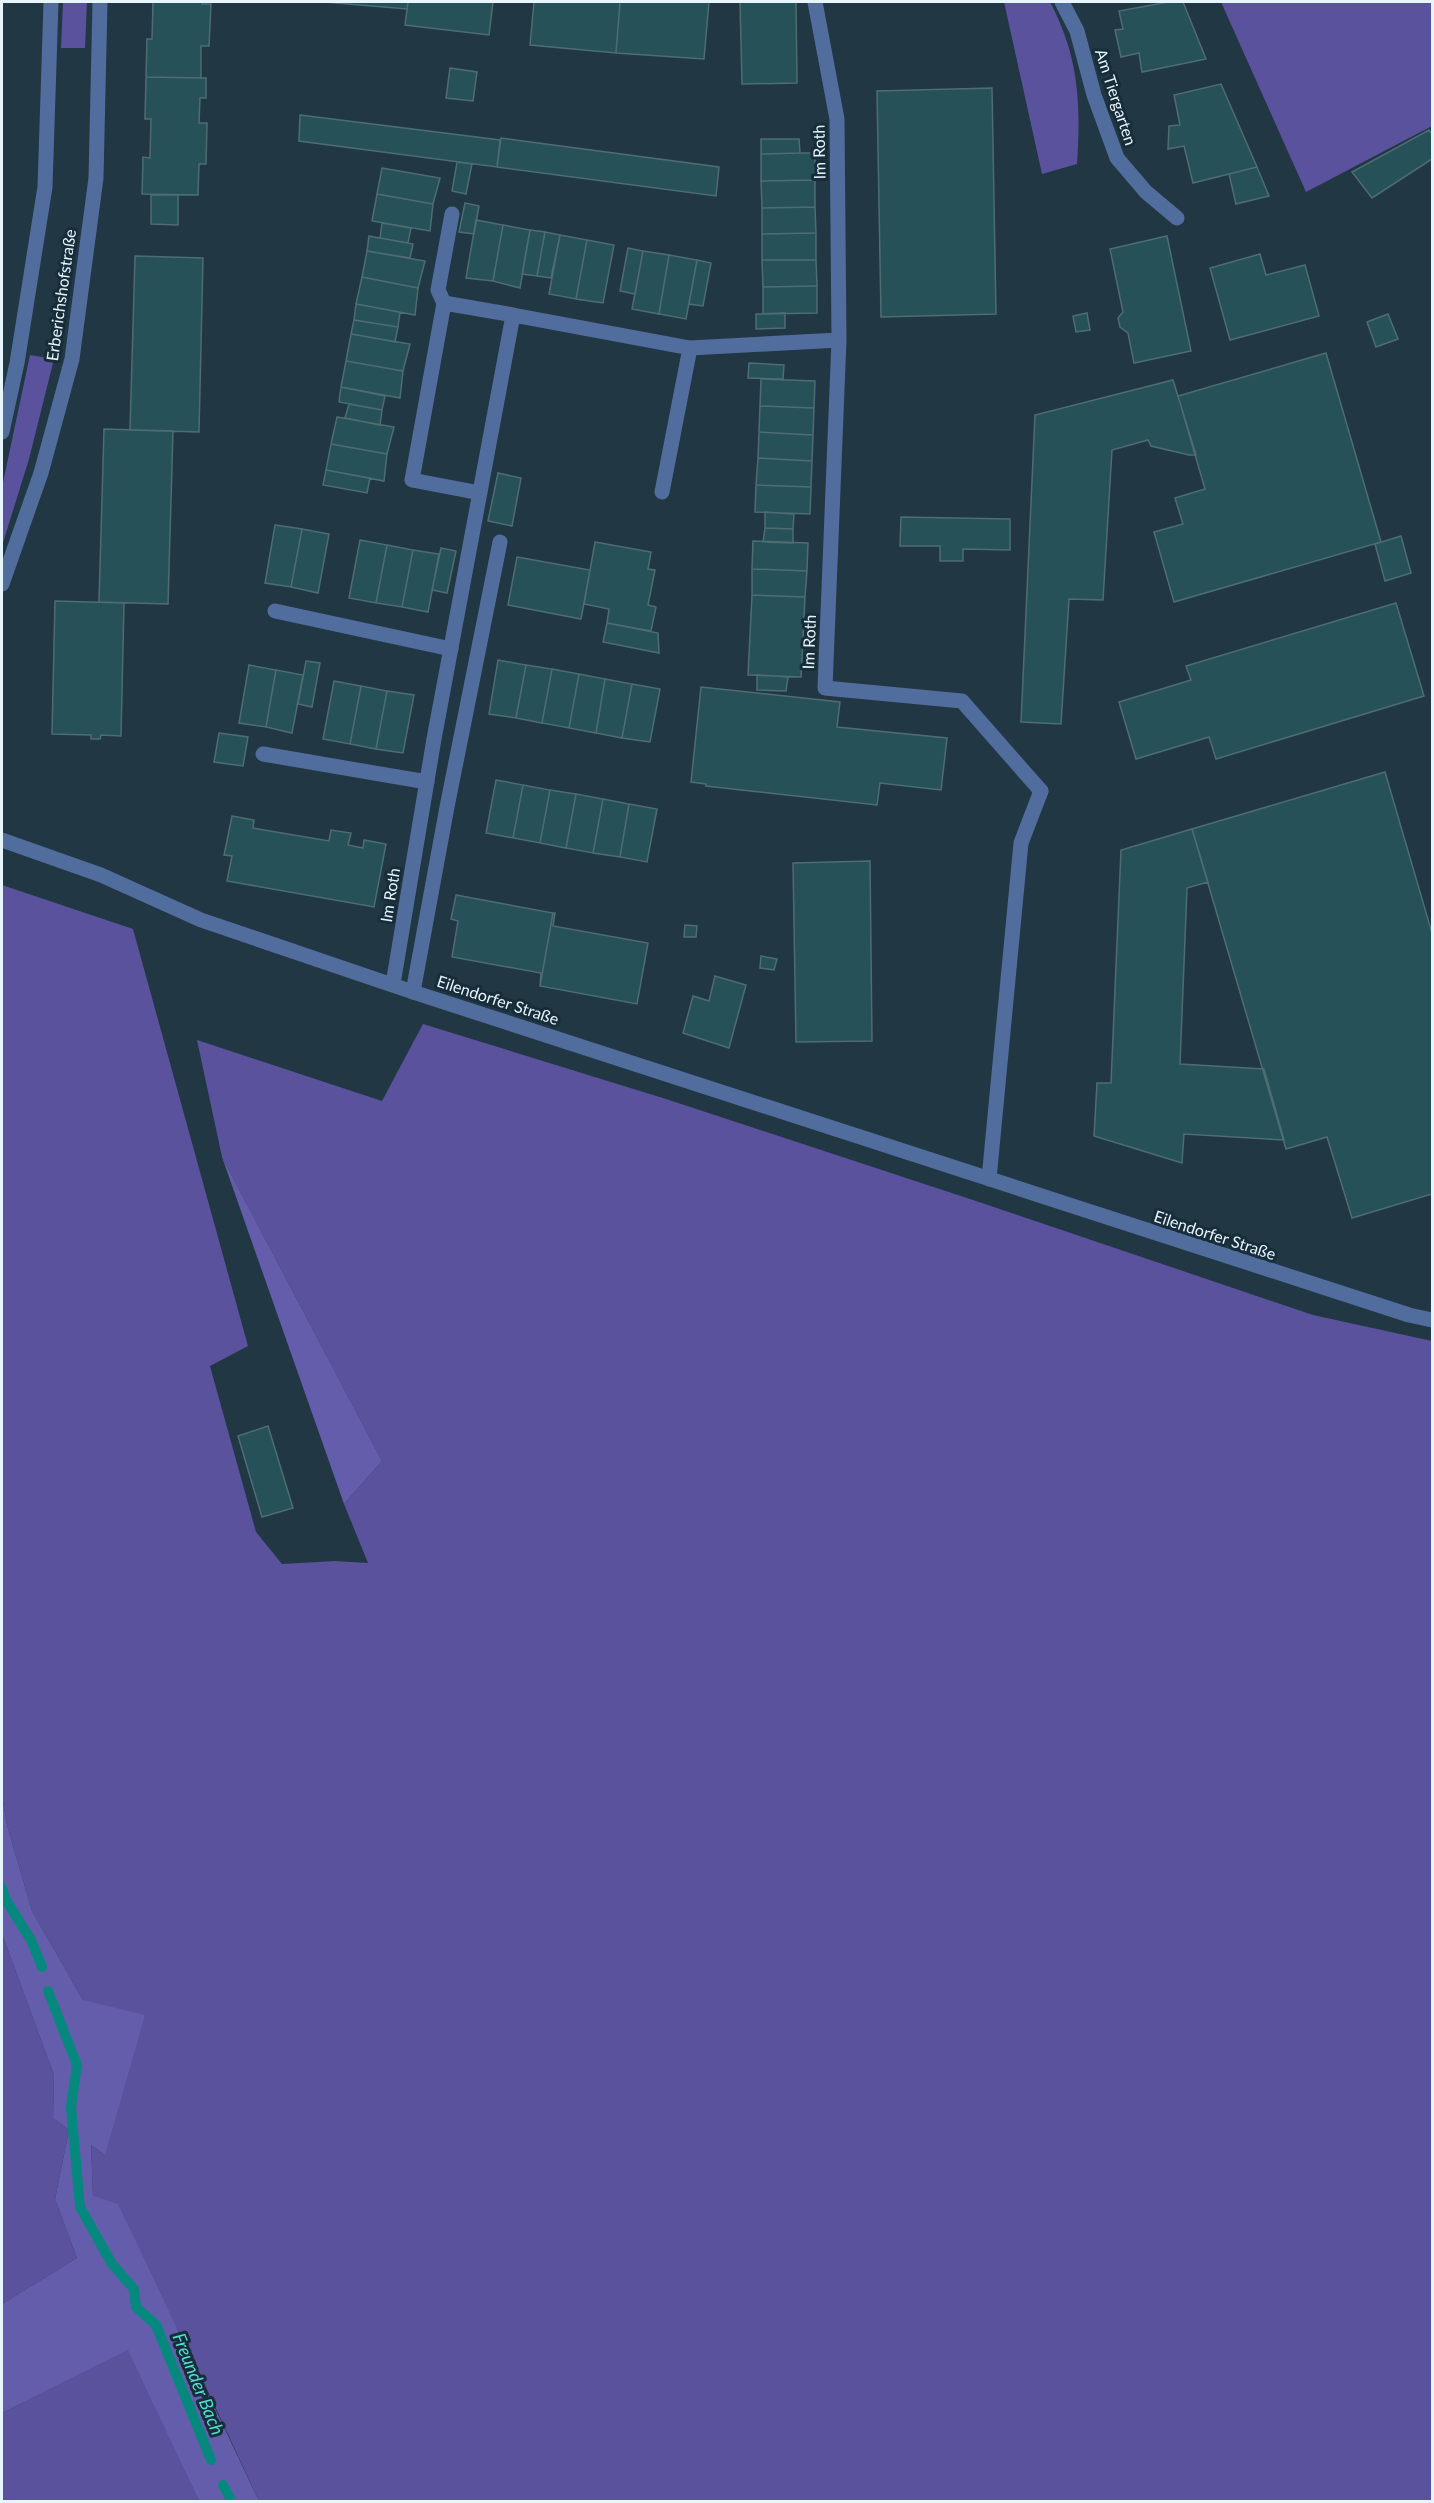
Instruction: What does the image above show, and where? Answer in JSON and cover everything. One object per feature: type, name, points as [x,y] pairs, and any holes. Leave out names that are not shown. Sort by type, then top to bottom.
[{"type":"street","name":"Erberichshofstraße","points":[[2,432],[17,363],[45,187],[51,2]]},
{"type":"street","name":"Erberichshofstraße","points":[[2,584],[41,473],[72,359],[96,178],[100,2]]},
{"type":"street","name":"Im Roth","points":[[815,2],[837,119],[839,340],[825,688],[962,701],[1041,791],[1021,843],[988,1179]]},
{"type":"street","name":"Am Tiergarten","points":[[1062,2],[1077,31],[1094,95],[1117,158],[1146,192],[1177,218]]},
{"type":"street","points":[[452,214],[438,290],[444,303],[412,480],[480,493]]},
{"type":"street","points":[[444,303],[690,348],[839,340]]},
{"type":"street","name":"Im Roth","points":[[393,984],[427,782],[513,315]]},
{"type":"street","points":[[662,492],[690,348]]},
{"type":"street","points":[[413,992],[500,542]]},
{"type":"street","points":[[275,611],[451,649]]},
{"type":"street","points":[[263,754],[427,782]]},
{"type":"street","name":"Eilendorfer Straße","points":[[2,840],[101,875],[201,920],[413,992],[1232,1259],[1409,1315],[1432,1320]]},
{"type":"shaded area","points":[[63,2],[87,2],[85,48],[61,48]]},
{"type":"shaded area","points":[[1004,2],[1050,2],[1060,22],[1076,81],[1079,121],[1077,164],[1042,174]]},
{"type":"shaded area","points":[[1221,2],[1432,2],[1432,126],[1306,192]]},
{"type":"shaded area","points":[[30,355],[54,359],[29,459],[2,546],[2,487]]},
{"type":"shaded area","points":[[2,885],[133,929],[248,1346],[210,1366],[256,1532],[282,1564],[335,1561],[368,1563],[344,1504],[382,1461],[222,1157],[197,1040],[382,1101],[423,1024],[666,1099],[1313,1315],[1432,1341],[1432,2501],[259,2501],[183,2338],[93,2196],[91,2145],[105,2155],[83,2000],[32,1911],[7,1825],[2,1797]]},
{"type":"shaded area","points":[[222,1157],[382,1461],[344,1504]]},
{"type":"shaded area","points":[[2,1797],[7,1825],[32,1911],[83,2000],[145,2015],[105,2155],[91,2145],[93,2196],[118,2204],[259,2501],[199,2501],[128,2350],[2,2413],[2,2304],[77,2258],[55,2199],[69,2130],[53,2118],[54,2075],[2,1934]]},
{"type":"shaded area","points":[[2,1934],[54,2075],[53,2118],[69,2130],[55,2199],[77,2258],[2,2304]]},
{"type":"shaded area","points":[[129,2349],[199,2501],[2,2502],[2,2413]]},
{"type":"building","points":[[153,2],[211,4],[209,46],[201,46],[201,78],[146,77],[147,39],[152,39]]},
{"type":"building","points":[[324,2],[408,2],[407,9]]},
{"type":"building","points":[[408,2],[493,2],[489,35],[405,25]]},
{"type":"building","points":[[534,2],[620,2],[616,53],[530,45]]},
{"type":"building","points":[[620,2],[709,2],[704,59],[616,53]]},
{"type":"building","points":[[740,2],[796,2],[797,83],[742,84]]},
{"type":"building","points":[[1168,2],[1183,2],[1206,59],[1142,72],[1139,53],[1121,57],[1115,30],[1123,29],[1119,11]]},
{"type":"building","points":[[450,68],[477,72],[473,101],[446,98]]},
{"type":"building","points":[[146,77],[206,78],[206,98],[200,98],[199,123],[207,123],[206,164],[199,164],[198,195],[142,194],[143,157],[150,158],[151,119],[145,119]]},
{"type":"building","points":[[1221,84],[1257,167],[1193,183],[1184,146],[1168,149],[1169,126],[1180,125],[1174,95]]},
{"type":"building","points":[[992,88],[996,314],[881,317],[877,91]]},
{"type":"building","points":[[300,115],[500,140],[497,167],[299,141]]},
{"type":"building","points":[[1429,130],[1432,134],[1432,159],[1372,198],[1352,172]]},
{"type":"building","points":[[501,138],[719,167],[716,196],[497,167]]},
{"type":"building","points":[[761,139],[799,139],[800,153],[761,154]]},
{"type":"building","points":[[815,153],[815,180],[761,181],[761,154]]},
{"type":"building","points":[[457,162],[472,164],[466,194],[452,191]]},
{"type":"building","points":[[1257,167],[1269,196],[1236,204],[1229,174]]},
{"type":"building","points":[[382,168],[440,178],[433,204],[377,194]]},
{"type":"building","points":[[815,180],[815,207],[762,208],[761,181]]},
{"type":"building","points":[[377,194],[433,204],[430,231],[372,221]]},
{"type":"building","points":[[151,195],[178,195],[178,225],[151,224]]},
{"type":"building","points":[[465,203],[479,206],[474,234],[459,232]]},
{"type":"building","points":[[815,207],[816,233],[762,234],[762,208]]},
{"type":"building","points":[[476,220],[503,225],[493,281],[466,278]]},
{"type":"building","points":[[382,223],[411,228],[408,243],[380,238]]},
{"type":"building","points":[[503,225],[530,230],[520,288],[493,281]]},
{"type":"building","points":[[530,230],[545,232],[537,276],[522,274]]},
{"type":"building","points":[[545,232],[560,235],[551,278],[537,276]]},
{"type":"building","points":[[816,233],[816,260],[762,260],[762,234]]},
{"type":"building","points":[[560,235],[587,240],[576,299],[549,294]]},
{"type":"building","points":[[369,236],[413,244],[410,258],[367,251]]},
{"type":"building","points":[[1167,236],[1191,351],[1134,363],[1128,333],[1120,327],[1118,318],[1123,312],[1110,249]]},
{"type":"building","points":[[587,240],[614,245],[603,303],[576,299]]},
{"type":"building","points":[[628,248],[643,251],[635,294],[620,291]]},
{"type":"building","points":[[367,251],[425,261],[418,288],[362,277]]},
{"type":"building","points":[[643,251],[669,255],[659,314],[632,309]]},
{"type":"building","points":[[1260,254],[1266,275],[1305,265],[1319,316],[1230,340],[1210,268]]},
{"type":"building","points":[[669,255],[697,260],[686,319],[659,314]]},
{"type":"building","points":[[135,256],[203,258],[199,432],[130,430]]},
{"type":"building","points":[[697,260],[711,263],[703,306],[689,304]]},
{"type":"building","points":[[762,260],[816,260],[817,286],[763,287]]},
{"type":"building","points":[[362,277],[418,288],[415,315],[356,304]]},
{"type":"building","points":[[817,286],[817,313],[763,314],[763,287]]},
{"type":"building","points":[[356,304],[400,312],[398,327],[354,320]]},
{"type":"building","points":[[785,313],[785,328],[756,329],[756,314]]},
{"type":"building","points":[[1087,313],[1090,330],[1076,332],[1073,316]]},
{"type":"building","points":[[1388,314],[1398,339],[1376,347],[1367,322]]},
{"type":"building","points":[[354,320],[398,327],[395,342],[351,334]]},
{"type":"building","points":[[351,334],[410,344],[403,371],[346,361]]},
{"type":"building","points":[[1326,353],[1381,542],[1174,602],[1154,532],[1183,524],[1175,498],[1205,489],[1178,396]]},
{"type":"building","points":[[346,361],[403,371],[400,398],[341,387]]},
{"type":"building","points":[[749,363],[784,365],[783,379],[748,378]]},
{"type":"building","points":[[761,379],[815,381],[814,408],[760,406]]},
{"type":"building","points":[[1173,380],[1196,455],[1151,446],[1148,440],[1112,450],[1103,600],[1069,599],[1061,724],[1021,722],[1035,415]]},
{"type":"building","points":[[341,387],[385,396],[382,410],[339,402]]},
{"type":"building","points":[[349,404],[382,410],[380,425],[345,418]]},
{"type":"building","points":[[760,406],[814,408],[813,435],[759,432]]},
{"type":"building","points":[[337,417],[394,427],[387,454],[331,444]]},
{"type":"building","points":[[104,429],[173,431],[168,604],[99,602]]},
{"type":"building","points":[[759,432],[813,435],[812,461],[758,458]]},
{"type":"building","points":[[331,444],[387,454],[384,481],[326,470]]},
{"type":"building","points":[[758,458],[812,461],[811,487],[756,485]]},
{"type":"building","points":[[326,470],[370,478],[367,493],[323,485]]},
{"type":"building","points":[[498,473],[521,478],[512,526],[488,521]]},
{"type":"building","points":[[756,485],[811,487],[810,514],[755,512]]},
{"type":"building","points":[[765,512],[794,514],[793,529],[765,528]]},
{"type":"building","points":[[901,517],[1010,519],[1010,550],[963,549],[963,561],[940,561],[940,546],[900,546]]},
{"type":"building","points":[[275,525],[302,529],[291,587],[265,583]]},
{"type":"building","points":[[765,528],[793,529],[793,543],[763,542]]},
{"type":"building","points":[[302,529],[329,534],[318,593],[291,587]]},
{"type":"building","points":[[1401,536],[1411,573],[1385,581],[1375,544]]},
{"type":"building","points":[[360,540],[387,545],[376,603],[349,598]]},
{"type":"building","points":[[753,541],[808,543],[807,571],[752,569]]},
{"type":"building","points":[[595,542],[651,552],[648,569],[655,570],[648,605],[656,607],[651,631],[607,623],[609,609],[584,604]]},
{"type":"building","points":[[387,545],[413,550],[402,607],[376,603]]},
{"type":"building","points":[[441,548],[456,551],[447,593],[432,590]]},
{"type":"building","points":[[413,550],[439,554],[428,612],[402,607]]},
{"type":"building","points":[[517,557],[590,570],[581,619],[508,605]]},
{"type":"building","points":[[752,569],[807,571],[805,597],[752,595]]},
{"type":"building","points":[[752,595],[805,597],[801,677],[748,675]]},
{"type":"building","points":[[55,601],[124,603],[121,736],[101,735],[100,739],[91,739],[91,735],[52,734]]},
{"type":"building","points":[[1396,603],[1424,696],[1216,759],[1209,737],[1136,759],[1119,702],[1191,680],[1186,666]]},
{"type":"building","points":[[607,623],[658,633],[659,653],[603,642]]},
{"type":"building","points":[[498,660],[526,665],[516,718],[489,714]]},
{"type":"building","points":[[306,661],[320,663],[312,707],[298,704]]},
{"type":"building","points":[[249,665],[276,670],[266,727],[239,723]]},
{"type":"building","points":[[526,665],[552,669],[542,723],[516,718]]},
{"type":"building","points":[[552,669],[579,674],[569,728],[542,723]]},
{"type":"building","points":[[276,670],[303,675],[292,733],[266,727]]},
{"type":"building","points":[[579,674],[605,679],[596,733],[569,728]]},
{"type":"building","points":[[757,675],[788,677],[786,691],[757,690]]},
{"type":"building","points":[[605,679],[632,684],[622,738],[596,733]]},
{"type":"building","points":[[334,681],[361,686],[350,744],[323,739]]},
{"type":"building","points":[[632,684],[660,689],[650,742],[622,738]]},
{"type":"building","points":[[361,686],[387,691],[376,749],[350,744]]},
{"type":"building","points":[[701,687],[840,702],[837,727],[947,738],[941,790],[880,783],[877,805],[706,786],[706,784],[691,782]]},
{"type":"building","points":[[387,691],[414,695],[403,753],[376,749]]},
{"type":"building","points":[[219,733],[248,737],[243,766],[214,762]]},
{"type":"building","points":[[1385,772],[1432,933],[1432,1194],[1352,1218],[1327,1137],[1286,1149],[1192,829]]},
{"type":"building","points":[[496,780],[523,785],[513,838],[486,833]]},
{"type":"building","points":[[523,785],[550,790],[540,843],[513,838]]},
{"type":"building","points":[[550,790],[576,794],[566,848],[540,843]]},
{"type":"building","points":[[576,794],[603,799],[593,853],[566,848]]},
{"type":"building","points":[[603,799],[629,804],[620,857],[593,853]]},
{"type":"building","points":[[629,804],[657,809],[647,862],[620,857]]},
{"type":"building","points":[[232,816],[254,820],[253,828],[329,841],[331,830],[351,833],[348,845],[363,848],[364,840],[386,844],[374,907],[227,881],[232,856],[224,855]]},
{"type":"building","points":[[1192,829],[1208,882],[1187,888],[1180,1064],[1264,1069],[1284,1140],[1184,1134],[1182,1163],[1094,1136],[1097,1083],[1111,1083],[1121,850]]},
{"type":"building","points":[[870,861],[872,1041],[796,1042],[793,863]]},
{"type":"building","points":[[456,895],[553,913],[540,986],[541,973],[452,957],[458,921],[451,919]]},
{"type":"building","points":[[553,913],[555,913],[553,926],[648,943],[637,1004],[540,986]]},
{"type":"building","points":[[685,925],[697,926],[696,937],[684,937]]},
{"type":"building","points":[[761,956],[777,959],[774,970],[760,968]]},
{"type":"building","points":[[715,976],[746,985],[729,1048],[683,1033],[693,996],[709,1001]]},
{"type":"building","points":[[268,1426],[293,1508],[262,1517],[238,1436]]},
{"type":"waterway","name":"Freunder Bach","points":[[2,1888],[6,1900],[31,1940],[42,1967]]},
{"type":"waterway","name":"Freunder Bach","points":[[48,1991],[77,2065],[71,2107],[80,2207],[112,2264],[134,2289],[136,2307],[156,2325],[211,2460]]},
{"type":"waterway","name":"Freunder Bach","points":[[223,2485],[232,2502]]}]
